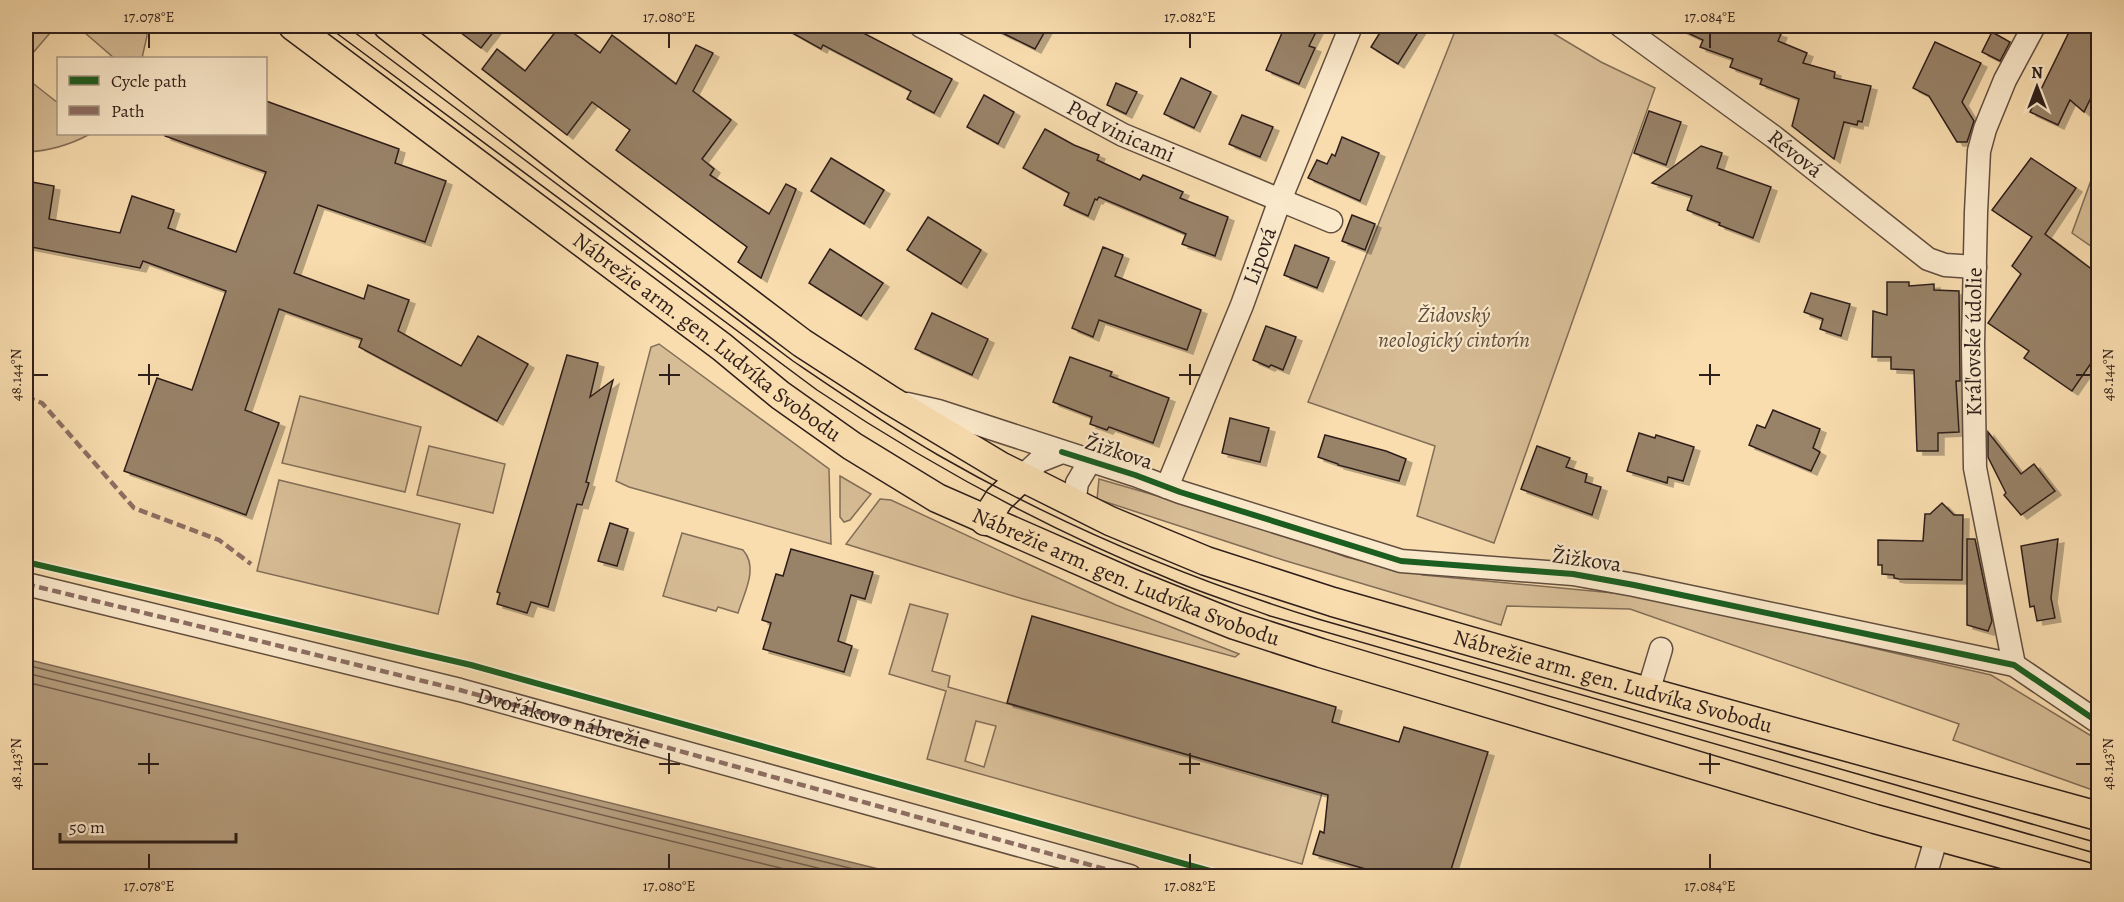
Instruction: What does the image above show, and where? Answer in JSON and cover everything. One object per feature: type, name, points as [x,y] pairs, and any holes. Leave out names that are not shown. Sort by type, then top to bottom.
[{"type":"main road","name":"Nábrežie arm. gen. Ludvíka Svobodu","points":[[293,26],[722,347],[780,395],[852,446],[937,498],[985,521],[1234,625],[1937,836],[2083,876]]},
{"type":"main road","name":"Nábrežie arm. gen. Ludvíka Svobodu","points":[[388,26],[793,336],[890,400],[1011,471],[1074,503],[1158,541],[1237,572],[1333,602],[1647,692],[2098,816]]},
{"type":"main road","points":[[985,521],[999,499],[1011,471]]},
{"type":"street","name":"Pod vinicami","points":[[921,26],[1123,135],[1331,220]]},
{"type":"street","name":"Lipová","points":[[1167,486],[1242,304],[1280,200],[1351,26]]},
{"type":"street","name":"Révová","points":[[1621,26],[1774,137],[1928,259],[1946,265],[1975,267]]},
{"type":"street","name":"Kráľovské údolie","points":[[2014,665],[1975,468],[1972,344],[1979,151],[1993,105],[2034,26]]},
{"type":"street","name":"Žižkova","points":[[890,400],[989,422],[1062,452],[1401,561],[1573,574],[2014,665],[2098,722]]},
{"type":"street","points":[[989,422],[1011,471]]},
{"type":"street","name":"Žižkova","points":[[1011,471],[1062,452]]},
{"type":"street","name":"Žižkova","points":[[1074,503],[1077,483],[1090,461]]},
{"type":"street","name":"Dvořákovo nábrežie","points":[[26,584],[460,690],[1130,876]]},
{"type":"street","points":[[1647,692],[1660,649]]},
{"type":"street","points":[[1925,876],[1937,836]]},
{"type":"green space","points":[[26,26],[56,26],[26,61]]},
{"type":"green space","points":[[77,26],[146,26],[147,36],[142,57],[113,57]]},
{"type":"green space","name":"Židovský neologický cintorín","points":[[1457,26],[1541,26],[1601,62],[1655,88],[1494,543],[1417,516],[1435,446],[1308,402]]},
{"type":"green space","points":[[30,81],[57,102],[57,135],[88,135],[59,147],[26,152],[26,86]]},
{"type":"green space","points":[[2098,161],[2098,251],[2072,233]]},
{"type":"green space","points":[[659,344],[829,469],[831,544],[629,487],[616,481],[651,347]]},
{"type":"green space","points":[[300,396],[421,427],[405,492],[282,463]]},
{"type":"green space","points":[[429,446],[505,464],[493,513],[417,495]]},
{"type":"green space","points":[[840,476],[871,494],[850,520],[844,522],[840,517]]},
{"type":"green space","points":[[1099,479],[1261,526],[1346,557],[1423,575],[1645,596],[1991,675],[2098,740],[2098,792],[1953,740],[1959,724],[1630,609],[1507,606],[1501,625],[1283,560],[1097,499]]},
{"type":"green space","points":[[279,480],[460,524],[438,614],[257,571]]},
{"type":"green space","points":[[880,499],[891,500],[1116,605],[1239,654],[1235,657],[1023,599],[846,544]]},
{"type":"green space","points":[[682,533],[743,550],[748,557],[749,581],[738,613],[718,607],[716,611],[663,596]]},
{"type":"green space","points":[[910,604],[948,614],[932,671],[950,676],[948,687],[1322,793],[1302,864],[927,759],[946,691],[889,674]],"holes":[[[976,721],[996,726],[984,767],[965,761]]]},
{"type":"water","points":[[26,659],[907,876],[26,876]]},
{"type":"building","points":[[452,26],[498,26],[481,48]]},
{"type":"building","points":[[560,26],[564,26],[600,53],[612,35],[676,84],[696,45],[713,53],[693,91],[731,120],[702,159],[714,169],[710,175],[769,214],[786,184],[796,189],[761,278],[738,262],[747,247],[616,150],[630,130],[592,102],[567,135],[482,69],[497,49],[525,71]]},
{"type":"building","points":[[780,26],[850,26],[952,79],[934,113],[907,99],[911,91],[823,45],[821,49]]},
{"type":"building","points":[[988,26],[1048,26],[1035,49]]},
{"type":"building","points":[[1285,26],[1319,26],[1309,46],[1315,48],[1299,84],[1266,70]]},
{"type":"building","points":[[1384,26],[1422,26],[1398,64],[1371,47]]},
{"type":"building","points":[[1673,26],[1759,26],[1781,34],[1778,41],[1807,53],[1803,63],[1835,72],[1834,78],[1871,86],[1862,122],[1858,121],[1857,125],[1844,122],[1834,159],[1792,126],[1799,99],[1760,84],[1762,79],[1730,67],[1733,59],[1700,47],[1703,40]]},
{"type":"building","points":[[2072,26],[2098,26],[2098,83],[2084,112],[2070,100],[2058,125],[2030,112]]},
{"type":"building","points":[[1992,32],[2010,42],[2000,61],[1982,52]]},
{"type":"building","points":[[1935,42],[1981,63],[1962,102],[1974,121],[1967,142],[1957,142],[1929,96],[1913,88]]},
{"type":"building","points":[[1181,78],[1211,92],[1194,128],[1164,114]]},
{"type":"building","points":[[1116,83],[1137,92],[1126,114],[1107,105]]},
{"type":"building","points":[[984,95],[1014,112],[998,144],[967,127]]},
{"type":"building","points":[[267,101],[399,149],[395,163],[446,181],[425,242],[318,205],[294,273],[364,299],[368,285],[409,300],[398,331],[461,366],[478,336],[528,364],[497,421],[359,347],[362,339],[279,309],[245,410],[279,423],[246,515],[124,471],[157,378],[192,390],[226,291],[143,261],[140,268],[26,246],[26,181],[54,186],[49,219],[120,233],[132,196],[174,210],[168,228],[236,252],[266,172],[165,136],[267,135]]},
{"type":"building","points":[[1649,111],[1681,122],[1666,165],[1634,153]]},
{"type":"building","points":[[1242,115],[1273,127],[1260,157],[1229,144]]},
{"type":"building","points":[[1045,129],[1074,145],[1099,155],[1097,160],[1140,180],[1143,175],[1183,192],[1180,198],[1228,217],[1215,256],[1182,244],[1186,234],[1099,197],[1095,199],[1088,216],[1064,205],[1069,193],[1023,168]]},
{"type":"building","points":[[1342,137],[1379,153],[1360,201],[1308,178],[1317,160],[1327,164],[1332,154],[1335,156]]},
{"type":"building","points":[[1701,146],[1722,153],[1717,168],[1771,187],[1753,238],[1687,210],[1692,196],[1652,183]]},
{"type":"building","points":[[831,158],[884,190],[864,224],[811,191]]},
{"type":"building","points":[[2031,158],[2076,188],[2045,234],[2098,274],[2098,353],[2072,391],[2024,358],[2029,351],[1988,323],[2021,274],[2012,266],[2032,237],[1992,210]]},
{"type":"building","points":[[1352,215],[1375,224],[1365,250],[1342,241]]},
{"type":"building","points":[[928,217],[981,250],[961,284],[907,250]]},
{"type":"building","points":[[1295,245],[1329,258],[1317,288],[1284,275]]},
{"type":"building","points":[[1103,247],[1123,255],[1115,276],[1201,310],[1187,350],[1099,320],[1093,337],[1072,328]]},
{"type":"building","points":[[830,249],[883,283],[861,316],[809,283]]},
{"type":"building","points":[[1887,282],[1909,282],[1909,286],[1934,284],[1934,290],[1959,291],[1960,381],[1956,381],[1959,432],[1938,433],[1938,451],[1917,451],[1914,370],[1891,369],[1891,357],[1872,357],[1873,311],[1887,315]]},
{"type":"building","points":[[1811,293],[1850,304],[1841,336],[1820,329],[1823,319],[1804,312]]},
{"type":"building","points":[[932,313],[988,339],[972,375],[915,349]]},
{"type":"building","points":[[1266,326],[1296,337],[1283,370],[1253,360]]},
{"type":"building","points":[[567,355],[598,363],[590,397],[613,380],[586,482],[589,483],[582,505],[577,504],[548,607],[531,602],[527,613],[497,604],[500,593],[497,592]]},
{"type":"building","points":[[1070,357],[1112,372],[1110,376],[1169,398],[1153,443],[1109,427],[1107,430],[1090,424],[1092,417],[1053,402]]},
{"type":"building","points":[[1773,410],[1820,429],[1813,448],[1820,452],[1811,471],[1749,445],[1757,425],[1765,428]]},
{"type":"building","points":[[1230,418],[1269,428],[1260,462],[1222,453]]},
{"type":"building","points":[[1988,432],[2021,474],[2034,464],[2055,491],[2021,515],[2004,495],[2006,493],[1988,457]]},
{"type":"building","points":[[1639,433],[1655,438],[1656,435],[1694,447],[1683,481],[1668,477],[1667,483],[1627,471]]},
{"type":"building","points":[[1325,435],[1386,451],[1406,459],[1399,481],[1338,465],[1318,457]]},
{"type":"building","points":[[1537,446],[1570,458],[1566,467],[1587,474],[1585,482],[1601,487],[1592,515],[1521,489]]},
{"type":"building","points":[[1942,503],[1954,515],[1963,515],[1962,580],[1899,579],[1894,578],[1894,575],[1882,574],[1882,565],[1878,565],[1878,540],[1923,541],[1925,514],[1930,514]]},
{"type":"building","points":[[610,523],[628,529],[617,566],[598,561]]},
{"type":"building","points":[[1967,539],[1975,539],[1992,621],[1988,631],[1967,625]]},
{"type":"building","points":[[2058,539],[2051,598],[2055,618],[2037,621],[2034,606],[2030,607],[2021,546]]},
{"type":"building","points":[[791,549],[873,572],[865,599],[851,595],[838,641],[852,646],[844,672],[763,649],[771,623],[762,620],[776,574],[783,576]]},
{"type":"building","points":[[1032,616],[1336,707],[1332,722],[1399,742],[1404,727],[1488,752],[1449,876],[1390,876],[1313,854],[1320,831],[1324,833],[1328,795],[1007,703]]},
{"type":"tram line","points":[[327,26],[817,390],[946,470],[1080,539],[1184,585],[1270,616],[2098,854]]},
{"type":"tram line","points":[[346,26],[793,361],[938,455],[1029,504],[1076,526],[1220,586],[1318,619],[2098,843]]},
{"type":"marked path","points":[[26,397],[42,403],[134,508],[219,540],[251,564]]},
{"type":"marked path","points":[[26,584],[460,690],[1130,876]]},
{"type":"cycle path","points":[[1062,452],[1180,492],[1401,561],[1573,574],[2014,665],[2098,722]]},
{"type":"cycle path","points":[[26,562],[471,665],[1228,876]]}]
